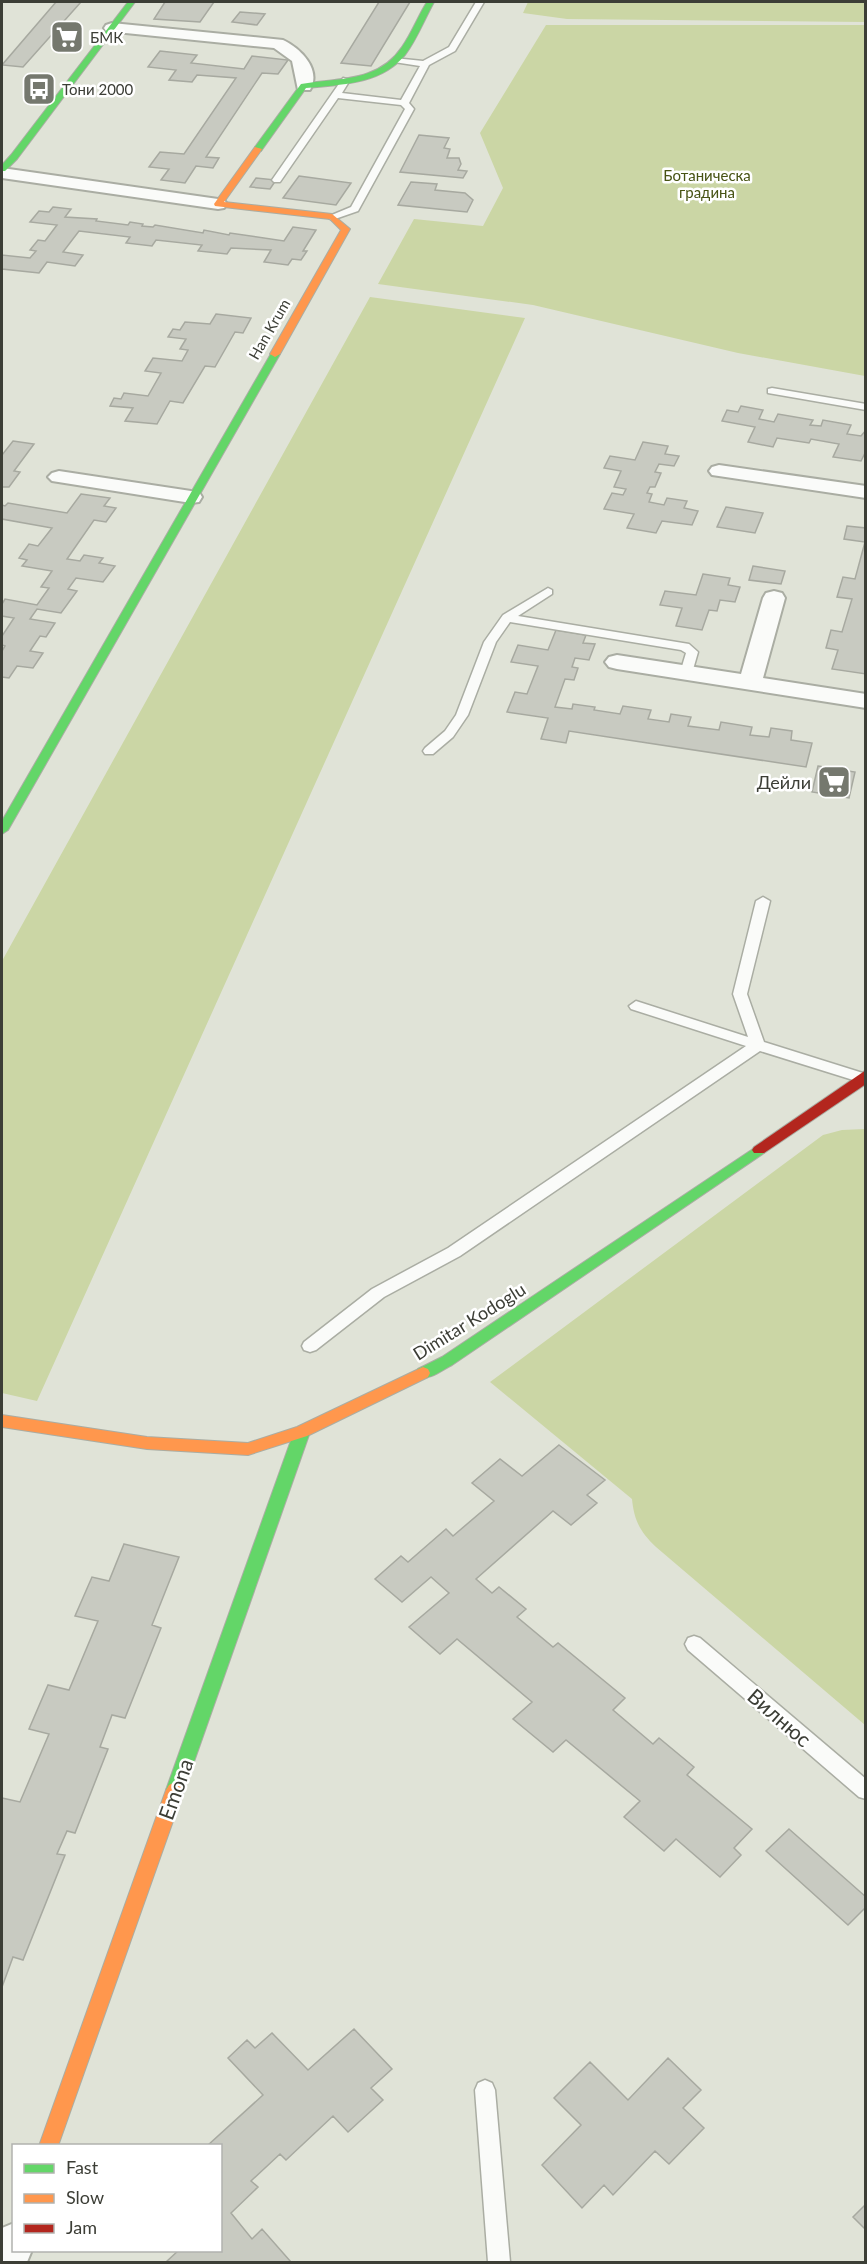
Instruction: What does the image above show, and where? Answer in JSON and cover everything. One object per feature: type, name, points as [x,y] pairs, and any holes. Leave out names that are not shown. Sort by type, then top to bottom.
[{"type":"street","points":[[2,171],[132,2]]},
{"type":"street","points":[[304,86],[346,80],[385,69],[397,60],[430,2]]},
{"type":"street","points":[[112,28],[277,43],[288,47],[303,64],[307,74],[304,86],[218,204]]},
{"type":"street","points":[[2,171],[218,204],[332,217]]},
{"type":"street","name":"Han Krum","points":[[2,830],[346,229],[332,217]]},
{"type":"street","points":[[719,471],[866,492]]},
{"type":"street","points":[[59,477],[192,497]]},
{"type":"street","points":[[750,683],[774,598]]},
{"type":"street","points":[[617,662],[866,700]]},
{"type":"street","name":"Dimitar Kodoglu","points":[[2,1420],[147,1443],[248,1449],[302,1432],[447,1361],[865,1077]]},
{"type":"street","name":"Emona","points":[[48,2144],[302,1432]]},
{"type":"lane","points":[[404,103],[425,64],[432,57],[452,49],[480,2]]},
{"type":"lane","points":[[397,60],[425,64]]},
{"type":"lane","points":[[277,180],[346,80]]},
{"type":"lane","points":[[332,217],[355,208],[410,109],[404,103],[336,94]]},
{"type":"lane","points":[[772,391],[866,407]]},
{"type":"lane","points":[[429,752],[449,734],[462,715],[490,642],[507,618],[548,592]]},
{"type":"lane","points":[[507,618],[685,647],[692,652],[686,673]]},
{"type":"lane","points":[[758,1045],[740,994],[763,901]]},
{"type":"lane","points":[[636,1006],[865,1077]]},
{"type":"lane","points":[[310,1346],[378,1293],[454,1252],[758,1045]]},
{"type":"lane","name":"Вилнюс","points":[[694,1644],[866,1791]]},
{"type":"lane","points":[[485,2091],[499,2262]]},
{"type":"green space","points":[[528,2],[865,2],[865,22],[567,19],[523,13]]},
{"type":"green space","name":"Ботаническа градина","points":[[546,25],[865,25],[865,376],[738,353],[533,305],[378,284],[414,219],[483,226],[503,188],[480,133]]},
{"type":"green space","points":[[370,297],[525,318],[37,1401],[2,1393],[2,961]]},
{"type":"green space","points":[[866,1129],[865,1725],[656,1547],[639,1525],[632,1499],[490,1382],[823,1135],[842,1130]]},
{"type":"building","points":[[56,2],[81,2],[23,67],[2,65]]},
{"type":"building","points":[[165,2],[214,2],[200,22],[154,19]]},
{"type":"building","points":[[379,2],[410,2],[371,66],[341,63]]},
{"type":"building","points":[[240,12],[265,14],[257,25],[232,22]]},
{"type":"building","points":[[160,51],[197,55],[191,63],[244,69],[252,56],[288,60],[278,74],[262,73],[206,157],[219,158],[213,168],[196,166],[185,183],[161,180],[169,169],[149,167],[160,152],[184,154],[236,78],[197,75],[192,82],[169,80],[176,70],[148,67]]},
{"type":"building","points":[[419,135],[449,138],[444,148],[450,149],[447,158],[459,158],[461,164],[458,170],[467,171],[463,178],[400,172]]},
{"type":"building","points":[[299,176],[351,183],[336,205],[283,198]]},
{"type":"building","points":[[256,178],[276,180],[270,189],[250,187]]},
{"type":"building","points":[[411,182],[437,184],[435,190],[465,193],[473,200],[467,212],[398,205]]},
{"type":"building","points":[[53,207],[71,209],[65,217],[97,219],[96,221],[128,225],[130,222],[143,224],[142,226],[153,227],[155,225],[203,233],[204,230],[284,241],[293,227],[316,230],[303,251],[307,251],[301,260],[292,259],[288,265],[264,262],[271,250],[231,248],[227,254],[198,251],[202,245],[156,240],[152,246],[126,243],[130,237],[79,231],[63,252],[83,255],[75,266],[47,262],[39,273],[2,269],[2,255],[30,258],[36,251],[30,250],[38,240],[45,241],[57,225],[30,222],[39,211],[49,212]]},
{"type":"building","points":[[216,314],[251,318],[243,333],[235,332],[215,367],[205,366],[183,403],[170,401],[157,424],[125,421],[133,408],[110,406],[114,398],[121,399],[124,393],[148,396],[161,373],[145,371],[153,358],[182,361],[188,350],[180,349],[186,339],[168,337],[173,329],[180,330],[185,322],[210,324]]},
{"type":"building","points":[[741,406],[763,410],[759,419],[774,422],[778,414],[813,420],[810,425],[821,426],[823,420],[851,425],[847,434],[861,436],[866,430],[866,451],[861,461],[833,457],[839,444],[811,439],[809,443],[777,438],[773,447],[748,442],[755,427],[722,421],[727,410],[738,412]]},
{"type":"building","points":[[13,441],[34,444],[14,471],[20,472],[9,487],[2,487],[2,455]]},
{"type":"building","points":[[643,442],[668,446],[665,454],[679,456],[674,466],[659,464],[655,472],[661,473],[655,487],[650,487],[647,493],[652,494],[649,502],[664,505],[667,498],[687,501],[684,508],[698,511],[692,525],[662,521],[656,533],[627,528],[634,514],[604,509],[612,493],[623,495],[626,489],[614,487],[621,471],[604,468],[610,456],[635,460]]},
{"type":"building","points":[[81,494],[110,498],[104,506],[116,508],[106,522],[94,520],[67,559],[80,561],[84,555],[103,558],[99,563],[115,566],[103,582],[76,578],[68,589],[77,591],[61,613],[37,609],[30,619],[55,623],[46,637],[40,636],[30,651],[43,653],[33,668],[17,666],[9,678],[2,677],[2,651],[5,646],[2,645],[2,636],[14,618],[2,616],[2,604],[5,599],[37,605],[49,588],[41,587],[52,571],[22,566],[27,560],[19,558],[29,544],[38,546],[52,528],[2,519],[2,505],[5,506],[8,503],[67,513]]},
{"type":"building","points":[[726,507],[763,513],[755,533],[717,527]]},
{"type":"building","points":[[847,526],[866,528],[866,674],[832,669],[838,650],[826,648],[831,630],[842,632],[852,599],[837,597],[843,577],[855,579],[865,542],[844,539]]},
{"type":"building","points":[[753,566],[785,571],[781,584],[749,580]]},
{"type":"building","points":[[703,574],[730,578],[728,585],[740,587],[735,602],[720,600],[717,611],[709,610],[702,630],[676,626],[682,608],[660,605],[665,591],[696,595]]},
{"type":"building","points":[[556,630],[586,635],[583,643],[595,644],[589,660],[575,658],[572,667],[578,668],[574,680],[565,679],[555,707],[572,709],[573,704],[620,714],[623,706],[651,710],[648,719],[669,722],[671,714],[691,717],[688,726],[719,730],[721,722],[752,727],[750,735],[769,737],[771,728],[792,731],[791,740],[812,743],[806,767],[569,731],[566,743],[541,739],[548,718],[507,712],[515,692],[527,694],[538,666],[511,662],[518,645],[548,650]]},
{"type":"building","name":"Дейли","points":[[818,766],[855,772],[849,798],[812,792]]},
{"type":"building","points":[[559,1445],[605,1480],[587,1495],[597,1503],[571,1525],[553,1511],[476,1579],[492,1593],[499,1587],[526,1609],[517,1617],[553,1647],[558,1643],[625,1698],[613,1710],[653,1744],[659,1738],[694,1767],[687,1775],[752,1829],[734,1848],[741,1855],[720,1877],[676,1839],[664,1851],[624,1817],[640,1801],[566,1740],[553,1752],[513,1719],[532,1702],[457,1639],[440,1654],[409,1627],[449,1593],[431,1577],[402,1602],[375,1579],[401,1556],[408,1562],[446,1529],[453,1536],[494,1501],[472,1483],[500,1459],[522,1476]]},
{"type":"building","points":[[124,1544],[179,1557],[152,1625],[161,1628],[125,1718],[112,1715],[100,1747],[108,1749],[75,1833],[67,1831],[57,1854],[65,1855],[23,1960],[13,1957],[2,1987],[2,1798],[20,1802],[49,1734],[29,1729],[48,1685],[69,1690],[98,1621],[75,1616],[92,1577],[109,1581]]},
{"type":"building","points":[[789,1829],[866,1897],[866,1907],[848,1925],[766,1851]]},
{"type":"building","points":[[354,2029],[392,2069],[371,2088],[383,2100],[348,2132],[333,2116],[286,2160],[280,2154],[251,2181],[258,2187],[231,2213],[252,2239],[262,2229],[291,2262],[166,2262],[177,2252],[222,2252],[222,2144],[209,2144],[263,2095],[228,2058],[247,2040],[255,2048],[272,2033],[308,2070]]},
{"type":"building","points":[[668,2058],[701,2090],[683,2108],[704,2128],[669,2164],[655,2151],[613,2195],[604,2185],[582,2208],[542,2165],[581,2125],[554,2098],[590,2062],[628,2100]]},
{"type":"building","points":[[866,2204],[866,2230],[853,2217]]},
{"type":"traffic: fast","points":[[2,169],[14,157],[131,2]]},
{"type":"traffic: fast","points":[[258,149],[304,86],[354,80],[388,67],[407,46],[430,2]]},
{"type":"traffic: fast","points":[[2,830],[275,354]]},
{"type":"traffic: fast","points":[[423,1373],[447,1361],[759,1150]]},
{"type":"traffic: fast","points":[[175,1790],[302,1432]]},
{"type":"traffic: slow","points":[[258,149],[218,204],[332,217],[346,229],[275,354]]},
{"type":"traffic: slow","points":[[2,1421],[147,1443],[248,1449],[302,1432],[423,1373]]},
{"type":"traffic: slow","points":[[49,2144],[175,1790]]},
{"type":"traffic: jam","points":[[759,1150],[864,1079],[866,1074]]},
{"type":"place","name":"БМК","points":[[67,37]]},
{"type":"place","name":"Тони 2000","points":[[39,89]]},
{"type":"place","name":"Дейли","points":[[834,782]]}]
